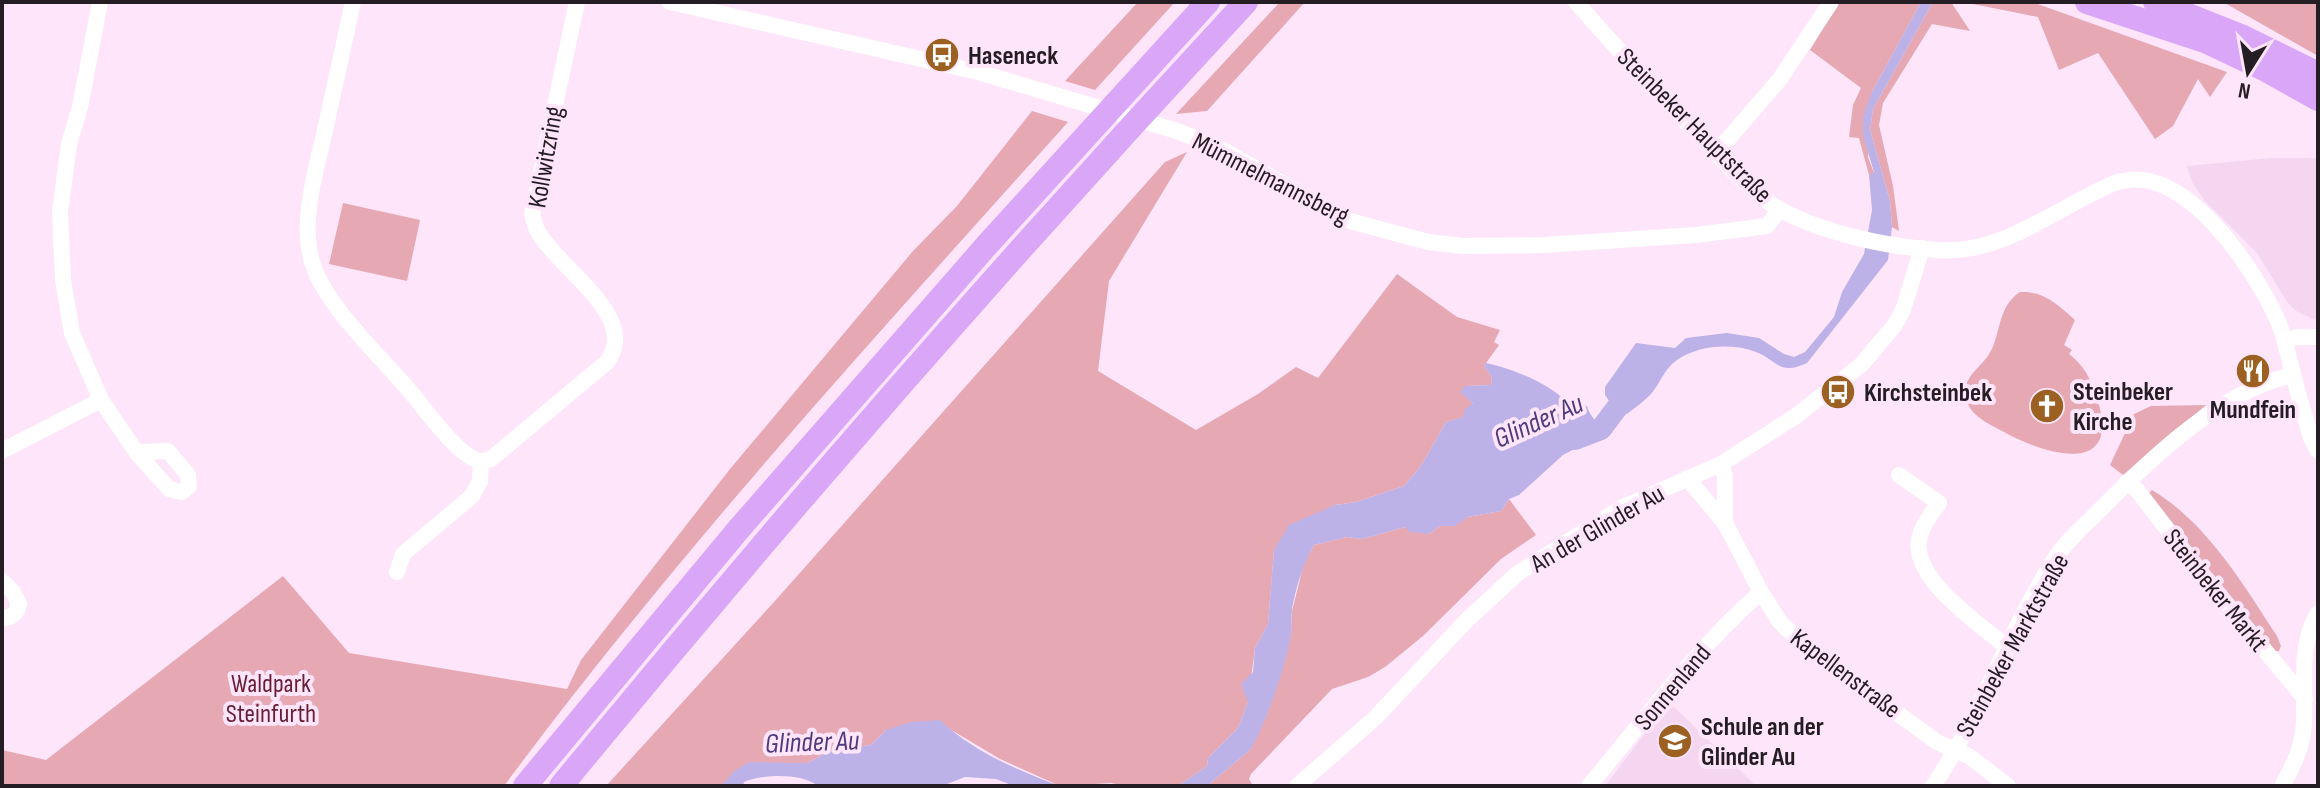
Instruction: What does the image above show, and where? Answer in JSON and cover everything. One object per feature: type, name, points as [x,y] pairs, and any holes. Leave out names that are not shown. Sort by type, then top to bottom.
[{"type":"highway","points":[[525,786],[769,495],[987,245],[1208,2]]},
{"type":"highway","points":[[561,786],[818,481],[1081,183],[1246,2]]},
{"type":"highway","points":[[2087,2],[2205,41],[2318,99]]},
{"type":"highway","points":[[2155,2],[2207,21],[2318,74]]},
{"type":"highway","points":[[2182,2],[2207,21]]},
{"type":"street","points":[[100,2],[80,107],[69,144],[60,212],[63,280],[72,333],[101,400],[137,452]]},
{"type":"street","points":[[353,2],[309,214],[310,251],[314,266],[332,300],[460,449],[473,460],[481,461],[480,481],[472,496],[403,554],[397,572]]},
{"type":"street","name":"Kollwitzring","points":[[481,461],[491,459],[607,362],[616,351],[615,327],[607,311],[538,232],[532,214],[577,2]]},
{"type":"street","name":"Mümmelmannsberg","points":[[670,2],[978,72],[1177,131],[1221,149],[1350,221],[1428,242],[1503,246],[1696,235],[1767,226],[1780,209]]},
{"type":"street","name":"Steinbeker Hauptstraße","points":[[1576,2],[1758,195],[1820,227],[1922,248],[1977,248],[2027,229],[2110,184],[2150,180],[2176,192],[2225,236],[2263,292],[2285,341],[2311,438],[2318,451]]},
{"type":"street","points":[[1716,153],[1780,79],[1831,2]]},
{"type":"street","name":"An der Glinder Au","points":[[1297,786],[1375,718],[1467,620],[1518,573],[1623,507],[1721,464],[1796,416],[1861,365],[1887,335],[1903,310],[1922,248]]},
{"type":"street","points":[[2285,341],[2297,337],[2318,337]]},
{"type":"street","name":"Steinbeker Marktstraße","points":[[1933,786],[1964,736],[2056,557],[2127,482],[2169,444],[2205,417],[2277,378],[2293,375]]},
{"type":"street","points":[[2,451],[101,400]]},
{"type":"street","name":"Kapellenstraße","points":[[1721,464],[1725,477],[1725,523]]},
{"type":"street","points":[[1899,475],[1939,503],[1919,536],[1919,554],[1928,575],[2008,648]]},
{"type":"street","name":"Kapellenstraße","points":[[1687,478],[1725,523],[1780,622],[1809,650],[1937,742],[1969,756],[2008,786]]},
{"type":"street","name":"Steinbeker Markt","points":[[2127,482],[2137,490],[2198,569],[2311,701]]},
{"type":"street","points":[[2,581],[19,604],[17,612],[11,617],[2,618]]},
{"type":"street","name":"Sonnenland","points":[[1589,786],[1689,664],[1730,619],[1761,592]]},
{"type":"street","points":[[2282,786],[2295,762],[2311,701],[2306,650],[2318,613]]},
{"type":"shaded area","points":[[2270,158],[2318,158],[2318,317],[2315,320],[2296,311],[2287,302],[2257,253],[2205,201],[2193,184],[2187,166]]},
{"type":"shaded area","name":"Schule an der Glinder Au","points":[[1669,702],[1751,781],[1755,786],[1605,786]]},
{"type":"green space","points":[[1138,2],[1175,2],[1095,90],[1065,81]]},
{"type":"green space","points":[[1280,2],[1305,2],[1207,111],[1176,114]]},
{"type":"green space","points":[[1839,2],[1921,2],[1872,92],[1868,157],[1874,173],[1869,175],[1859,138],[1849,137],[1853,105],[1861,88],[1810,50]]},
{"type":"green space","points":[[1933,2],[1951,2],[1970,31],[1932,24],[1883,103],[1879,125],[1893,186],[1899,231],[1892,227],[1890,201],[1870,130],[1873,109]]},
{"type":"green space","points":[[1963,2],[2032,2],[2227,72],[2210,97],[2198,79],[2173,126],[2155,139],[2098,53],[2059,70],[2038,17]]},
{"type":"green space","points":[[2223,2],[2318,2],[2318,56]]},
{"type":"green space","name":"Waldpark Steinfurth","points":[[1032,111],[1068,122],[707,530],[504,786],[2,786],[2,750],[46,760],[283,576],[349,653],[567,689],[581,660],[730,469],[913,251],[957,206]]},
{"type":"green space","points":[[1187,152],[1109,281],[1098,371],[1196,430],[1258,394],[1296,367],[1318,378],[1397,274],[1457,317],[1500,330],[1494,342],[1499,345],[1484,366],[1492,377],[1491,385],[1466,386],[1461,391],[1473,403],[1464,417],[1446,422],[1421,466],[1404,486],[1356,502],[1335,505],[1274,551],[1268,624],[1255,648],[1248,702],[1238,728],[1208,758],[1207,766],[1178,786],[1111,783],[1060,786],[1000,759],[948,728],[886,730],[871,745],[832,750],[807,763],[788,765],[721,786],[606,786],[1165,162]]},
{"type":"green space","points":[[343,203],[420,220],[407,281],[329,264]]},
{"type":"green space","points":[[2020,292],[2043,296],[2075,320],[2064,345],[2072,350],[2069,354],[2092,383],[2102,428],[2098,443],[2087,451],[2072,454],[2036,447],[1986,422],[1968,404],[1965,391],[1968,381],[1988,356],[2007,306]]},
{"type":"green space","points":[[2206,405],[2123,475],[2110,465],[2134,414],[2151,406]]},
{"type":"green space","points":[[2152,490],[2190,519],[2222,556],[2277,636],[2281,646],[2279,651],[2274,651],[2147,495]]},
{"type":"green space","points":[[1509,499],[1536,535],[1501,559],[1423,636],[1385,667],[1368,677],[1332,689],[1251,774],[1249,779],[1253,786],[1207,786],[1250,750],[1267,714],[1291,634],[1292,611],[1304,563],[1314,545],[1347,537],[1362,539],[1405,527],[1429,534],[1440,526],[1455,525],[1468,517],[1501,511]]},
{"type":"water","points":[[1921,2],[1933,2],[1873,109],[1870,130],[1890,201],[1892,227],[1888,260],[1807,363],[1784,368],[1756,352],[1737,347],[1695,351],[1673,364],[1651,394],[1627,414],[1618,414],[1605,395],[1605,387],[1636,343],[1675,348],[1686,338],[1727,333],[1759,338],[1794,357],[1805,352],[1834,317],[1842,292],[1864,254],[1872,210],[1869,175],[1874,172],[1863,136],[1863,116],[1872,92]]},
{"type":"water","points":[[1486,363],[1532,378],[1571,406],[1578,403],[1587,406],[1603,434],[1563,455],[1519,495],[1509,499],[1501,511],[1468,517],[1455,526],[1440,526],[1429,534],[1410,532],[1405,527],[1362,539],[1347,537],[1314,545],[1296,592],[1289,646],[1280,677],[1250,750],[1207,786],[1178,786],[1207,766],[1208,758],[1238,728],[1248,702],[1241,684],[1253,672],[1255,648],[1268,624],[1274,550],[1289,525],[1335,505],[1356,502],[1404,486],[1421,466],[1446,422],[1463,417],[1465,409],[1473,403],[1460,392],[1465,386],[1491,385],[1492,377],[1484,366]]},
{"type":"water","points":[[940,720],[981,751],[1060,786],[1014,786],[996,779],[965,777],[942,786],[818,786],[802,779],[772,776],[752,779],[744,782],[743,786],[721,786],[734,771],[749,762],[807,763],[832,750],[871,745],[886,730],[911,722]]},
{"type":"waterway","name":"Glinder Au","points":[[1575,439],[1601,429],[1631,389]]},
{"type":"place","name":"Haseneck","points":[[942,55]]},
{"type":"place","name":"Mundfein","points":[[2253,371]]},
{"type":"place","name":"Kirchsteinbek","points":[[1838,392]]},
{"type":"place","name":"Steinbeker Kirche","points":[[2047,406]]},
{"type":"place","name":"Schule an der Glinder Au","points":[[1675,741]]}]
